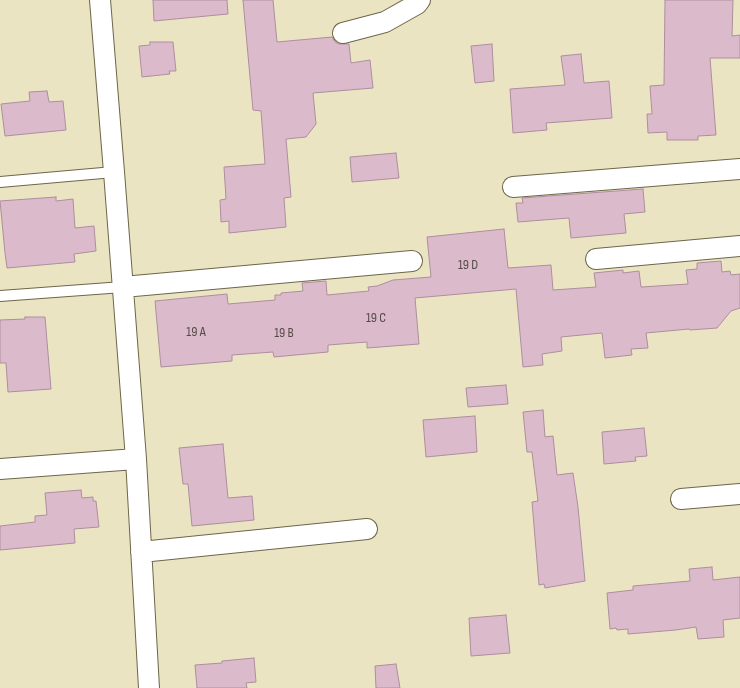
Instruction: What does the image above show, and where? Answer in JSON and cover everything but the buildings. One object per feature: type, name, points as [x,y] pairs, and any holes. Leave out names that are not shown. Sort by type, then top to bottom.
[{"type":"street","points":[[100,0],[136,459],[149,688]]},
{"type":"street","points":[[343,33],[385,22],[417,4],[420,0]]},
{"type":"street","points":[[513,188],[740,169]]},
{"type":"street","points":[[596,259],[740,246]]},
{"type":"street","points":[[123,287],[412,261]]},
{"type":"street","points":[[0,469],[136,459]]},
{"type":"street","points":[[681,499],[740,494]]},
{"type":"street","points":[[141,552],[367,529]]},
{"type":"lane","points":[[0,182],[114,172]]},
{"type":"lane","points":[[0,296],[123,287]]}]
